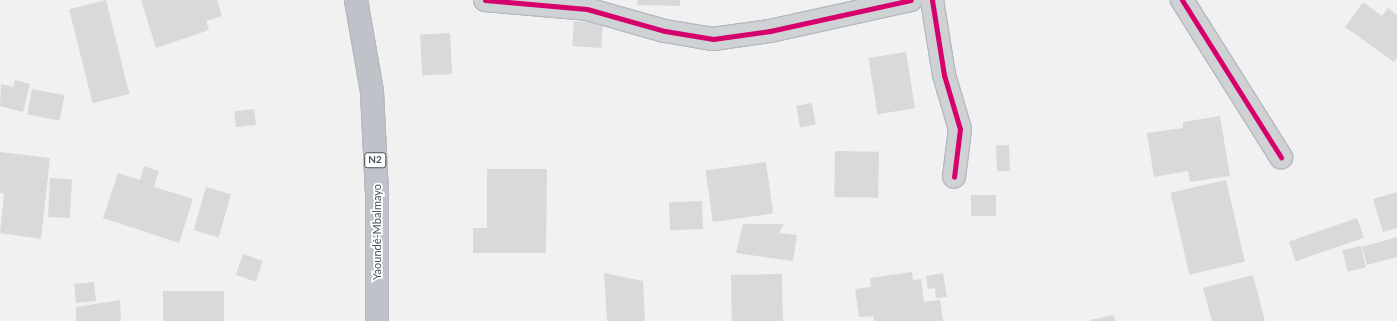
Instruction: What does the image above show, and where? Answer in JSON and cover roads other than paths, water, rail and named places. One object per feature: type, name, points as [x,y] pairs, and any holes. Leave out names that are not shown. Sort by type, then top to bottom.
[{"type":"highway","name":"Yaoundé-Mbalmayo","points":[[356,0],[372,92],[377,196],[377,321]]},
{"type":"street","points":[[485,0],[587,9],[665,31],[713,39],[770,31],[911,0]]},
{"type":"street","points":[[932,0],[944,75],[960,129],[954,177]]},
{"type":"street","points":[[1182,0],[1281,157]]}]
